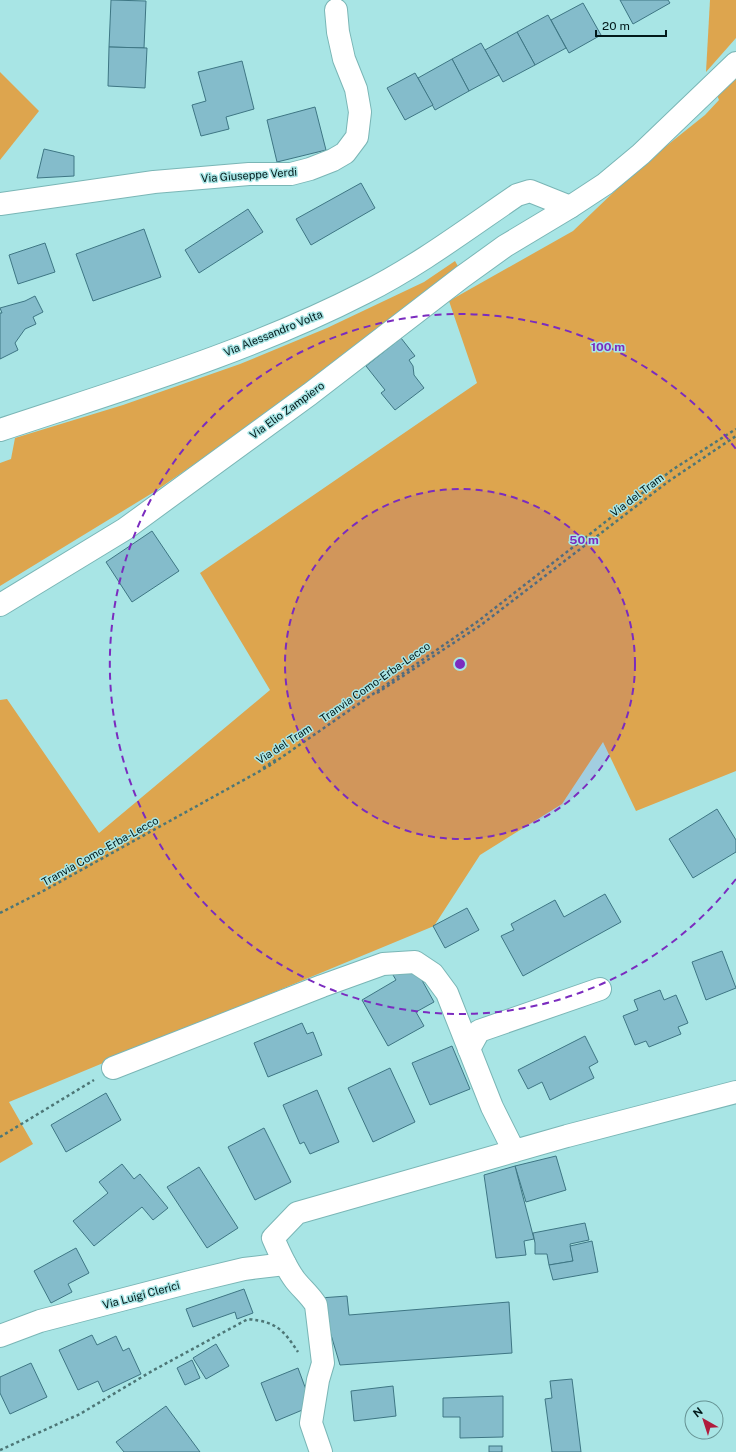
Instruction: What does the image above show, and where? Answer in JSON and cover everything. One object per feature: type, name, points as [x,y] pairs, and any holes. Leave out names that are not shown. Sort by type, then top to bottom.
[{"type":"street","name":"Via Giuseppe Verdi","points":[[0,204],[154,182],[249,174],[291,174],[310,169],[339,157],[345,153],[357,137],[360,112],[356,89],[344,59],[338,32],[336,10]]},
{"type":"street","name":"Via Elio Zampiero","points":[[0,605],[125,529],[310,394],[462,277],[505,246],[605,184],[641,154],[736,63]]},
{"type":"street","name":"Via Alessandro Volta","points":[[0,430],[170,373],[296,326],[399,274],[517,195],[530,191],[570,207]]},
{"type":"street","points":[[113,1068],[322,986],[383,964],[415,962],[433,974],[447,993],[492,1107],[514,1151]]},
{"type":"street","points":[[469,1049],[480,1031],[600,989]]},
{"type":"street","points":[[321,1452],[311,1423],[318,1380],[323,1363],[316,1305],[311,1297],[295,1280],[285,1264],[273,1238],[297,1213],[514,1151],[736,1092]]},
{"type":"street","name":"Via Luigi Clerici","points":[[0,1336],[40,1321],[194,1281],[244,1269],[285,1264]]},
{"type":"path","name":"Tranvia Como-Erba-Lecco","points":[[0,913],[47,889],[269,766],[477,622],[672,470],[736,429]]},
{"type":"path","name":"Via del Tram","points":[[0,913],[55,885],[263,768],[481,625],[669,481],[736,436]]},
{"type":"path","points":[[0,1136],[113,1068]]},
{"type":"path","points":[[0,1450],[80,1414],[152,1371],[248,1319],[262,1320],[273,1324],[287,1335],[318,1380]]},
{"type":"shaded area","points":[[710,0],[736,0],[736,38],[706,72]]},
{"type":"shaded area","points":[[736,62],[736,771],[636,811],[603,742],[562,804],[480,855],[434,926],[9,1102],[33,1144],[0,1163],[0,700],[7,699],[99,833],[270,690],[200,573],[477,383],[449,301],[573,231],[640,167],[705,115],[719,100],[713,85]]},
{"type":"shaded area","points":[[0,72],[39,111],[0,160]]},
{"type":"shaded area","points":[[455,261],[459,268],[310,384],[154,492],[0,586],[0,463],[11,459],[15,438],[123,405],[240,364],[327,328],[424,282]]},
{"type":"building","points":[[111,0],[146,1],[144,48],[109,47]]},
{"type":"building","points":[[620,0],[668,0],[670,3],[633,24]]},
{"type":"building","points":[[583,3],[601,35],[569,53],[551,20]]},
{"type":"building","points":[[548,15],[566,48],[535,65],[517,32]]},
{"type":"building","points":[[517,32],[535,65],[503,82],[485,50]]},
{"type":"building","points":[[481,43],[499,75],[469,91],[452,59]]},
{"type":"building","points":[[109,47],[147,48],[145,88],[108,86]]},
{"type":"building","points":[[452,59],[469,91],[435,110],[418,78]]},
{"type":"building","points":[[242,61],[254,109],[226,117],[229,129],[201,136],[192,105],[206,101],[198,72]]},
{"type":"building","points":[[415,73],[433,105],[405,120],[387,88]]},
{"type":"building","points":[[315,107],[326,150],[277,162],[267,120]]},
{"type":"building","points":[[44,149],[74,156],[74,176],[37,178]]},
{"type":"building","points":[[361,183],[375,208],[311,245],[296,219]]},
{"type":"building","points":[[248,209],[263,232],[199,273],[185,250]]},
{"type":"building","points":[[144,229],[161,277],[93,301],[76,254]]},
{"type":"building","points":[[45,243],[55,272],[18,284],[9,255]]},
{"type":"building","points":[[35,296],[43,312],[33,317],[36,324],[25,329],[15,343],[18,350],[0,359],[0,313],[2,313],[0,308],[25,301]]},
{"type":"building","points":[[401,338],[415,356],[409,360],[413,366],[414,375],[424,388],[395,410],[381,393],[385,390],[366,366]]},
{"type":"building","points":[[152,531],[179,571],[132,602],[106,562]]},
{"type":"building","points":[[717,809],[736,840],[736,852],[693,878],[669,839]]},
{"type":"building","points":[[605,894],[621,922],[523,976],[501,936],[514,930],[511,924],[555,900],[564,917]]},
{"type":"building","points":[[467,908],[479,930],[445,948],[433,926]]},
{"type":"building","points":[[722,951],[736,988],[706,1000],[692,962]]},
{"type":"building","points":[[413,964],[434,1002],[416,1012],[424,1026],[388,1046],[362,1000],[396,980],[393,975]]},
{"type":"building","points":[[660,990],[664,1000],[676,995],[688,1023],[678,1027],[681,1034],[649,1047],[646,1041],[635,1045],[623,1016],[638,1010],[634,1000]]},
{"type":"building","points":[[302,1023],[307,1034],[313,1032],[322,1055],[268,1077],[254,1043]]},
{"type":"building","points":[[585,1036],[598,1062],[589,1067],[594,1078],[550,1100],[542,1082],[528,1089],[518,1070]]},
{"type":"building","points":[[452,1046],[470,1089],[430,1105],[412,1063]]},
{"type":"building","points":[[390,1068],[415,1122],[373,1142],[348,1088]]},
{"type":"building","points":[[317,1090],[339,1142],[310,1154],[304,1142],[300,1144],[283,1105]]},
{"type":"building","points":[[106,1093],[121,1120],[66,1152],[51,1125]]},
{"type":"building","points":[[264,1128],[291,1182],[255,1200],[228,1147]]},
{"type":"building","points":[[556,1156],[566,1190],[526,1202],[515,1166]]},
{"type":"building","points":[[122,1164],[134,1179],[140,1174],[168,1208],[153,1220],[142,1207],[94,1246],[73,1221],[108,1193],[99,1182]]},
{"type":"building","points":[[515,1166],[534,1239],[524,1241],[526,1255],[496,1258],[484,1175]]},
{"type":"building","points":[[199,1167],[238,1228],[207,1248],[167,1187]]},
{"type":"building","points":[[585,1223],[589,1240],[570,1244],[573,1261],[549,1265],[547,1254],[535,1254],[533,1233]]},
{"type":"building","points":[[592,1241],[598,1272],[553,1280],[549,1265],[573,1261],[570,1246]]},
{"type":"building","points":[[76,1248],[89,1273],[68,1284],[72,1292],[51,1303],[34,1271]]},
{"type":"building","points":[[244,1289],[253,1313],[237,1319],[235,1312],[193,1327],[186,1309]]},
{"type":"building","points":[[347,1296],[349,1315],[509,1302],[512,1353],[340,1365],[320,1298]]},
{"type":"building","points":[[92,1335],[97,1345],[116,1336],[123,1351],[129,1348],[141,1374],[103,1392],[98,1381],[78,1390],[59,1350]]},
{"type":"building","points":[[216,1344],[229,1366],[206,1379],[193,1358]]},
{"type":"building","points":[[192,1360],[200,1378],[185,1385],[177,1368]]},
{"type":"building","points":[[31,1363],[47,1397],[10,1414],[0,1393],[0,1377]]},
{"type":"building","points":[[298,1368],[312,1406],[276,1421],[261,1383]]},
{"type":"building","points":[[572,1379],[581,1452],[552,1452],[545,1399],[552,1398],[550,1381]]},
{"type":"building","points":[[393,1386],[396,1416],[354,1421],[351,1391]]},
{"type":"building","points":[[503,1396],[503,1437],[460,1438],[460,1417],[443,1417],[443,1398]]},
{"type":"building","points":[[166,1406],[200,1452],[124,1452],[116,1442]]},
{"type":"building","points":[[489,1446],[502,1446],[502,1452],[489,1452]]}]
